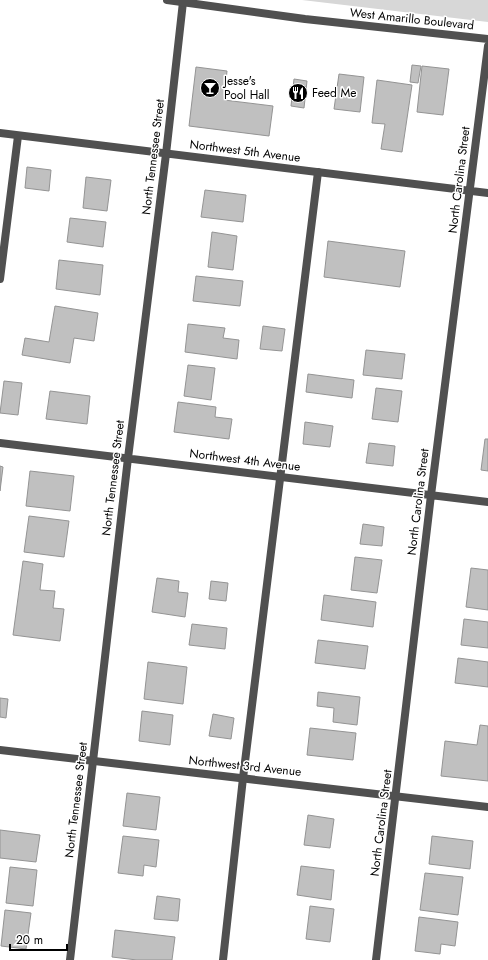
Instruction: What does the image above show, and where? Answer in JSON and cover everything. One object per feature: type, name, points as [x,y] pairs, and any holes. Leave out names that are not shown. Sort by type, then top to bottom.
[{"type":"street","name":"West Amarillo Boulevard","points":[[167,0],[305,19],[488,39]]},
{"type":"street","name":"North Tennessee Street","points":[[70,960],[183,1]]},
{"type":"street","name":"North Carolina Street","points":[[376,960],[431,495],[488,46]]},
{"type":"street","name":"Northwest 5th Avenue","points":[[0,133],[488,193]]},
{"type":"street","points":[[0,279],[18,136]]},
{"type":"street","points":[[223,960],[280,477],[318,172]]},
{"type":"street","name":"Northwest 4th Avenue","points":[[0,443],[488,502]]},
{"type":"street","name":"Northwest 3rd Avenue","points":[[0,750],[488,807]]},
{"type":"shaded area","points":[[302,0],[488,0],[488,22]]},
{"type":"building","points":[[412,65],[421,66],[418,83],[410,82]]},
{"type":"building","points":[[422,66],[449,69],[443,115],[417,112]]},
{"type":"building","points":[[196,67],[227,71],[224,100],[273,106],[269,136],[189,126]]},
{"type":"building","points":[[339,74],[364,77],[360,112],[334,109]]},
{"type":"building","points":[[294,79],[307,81],[304,108],[291,106]]},
{"type":"building","points":[[377,80],[412,85],[402,152],[381,149],[385,124],[372,123]]},
{"type":"building","points":[[27,167],[51,170],[49,191],[25,188]]},
{"type":"building","points":[[86,177],[111,180],[107,211],[83,208]]},
{"type":"building","points":[[205,190],[246,195],[243,222],[201,217]]},
{"type":"building","points":[[70,218],[106,222],[103,247],[67,242]]},
{"type":"building","points":[[212,232],[237,236],[233,270],[208,267]]},
{"type":"building","points":[[328,241],[405,251],[400,287],[324,277]]},
{"type":"building","points":[[59,260],[103,265],[100,295],[56,289]]},
{"type":"building","points":[[196,276],[243,281],[240,306],[193,301]]},
{"type":"building","points":[[55,306],[98,313],[94,341],[74,338],[70,363],[22,355],[25,338],[49,342]]},
{"type":"building","points":[[188,324],[225,328],[223,338],[239,340],[237,359],[185,352]]},
{"type":"building","points":[[263,326],[285,329],[282,351],[260,349]]},
{"type":"building","points":[[366,350],[405,354],[402,379],[363,375]]},
{"type":"building","points":[[188,365],[215,368],[211,400],[184,396]]},
{"type":"building","points":[[308,374],[354,380],[352,398],[306,392]]},
{"type":"building","points":[[4,381],[22,383],[18,415],[0,413]]},
{"type":"building","points":[[376,388],[402,391],[398,422],[372,419]]},
{"type":"building","points":[[50,391],[90,396],[87,424],[46,419]]},
{"type":"building","points":[[178,402],[216,407],[215,417],[232,419],[229,439],[174,432]]},
{"type":"building","points":[[305,422],[333,426],[330,447],[303,444]]},
{"type":"building","points":[[485,439],[488,439],[488,471],[481,470]]},
{"type":"building","points":[[369,443],[395,446],[393,466],[366,463]]},
{"type":"building","points":[[0,466],[3,467],[0,491]]},
{"type":"building","points":[[30,471],[74,476],[70,511],[26,506]]},
{"type":"building","points":[[29,516],[69,521],[64,557],[24,552]]},
{"type":"building","points":[[363,524],[384,527],[382,546],[360,544]]},
{"type":"building","points":[[355,557],[382,560],[377,593],[351,590]]},
{"type":"building","points":[[23,561],[43,564],[40,590],[55,591],[53,608],[64,609],[60,641],[13,635]]},
{"type":"building","points":[[471,568],[488,570],[488,610],[466,607]]},
{"type":"building","points":[[157,578],[179,581],[178,592],[188,593],[185,617],[152,612]]},
{"type":"building","points":[[211,581],[228,583],[226,601],[209,599]]},
{"type":"building","points":[[324,595],[376,602],[373,627],[321,620]]},
{"type":"building","points":[[464,619],[488,622],[488,648],[461,645]]},
{"type":"building","points":[[192,624],[227,628],[225,649],[189,645]]},
{"type":"building","points":[[318,640],[368,646],[365,669],[315,663]]},
{"type":"building","points":[[458,658],[488,662],[488,687],[455,683]]},
{"type":"building","points":[[148,662],[187,667],[183,704],[144,699]]},
{"type":"building","points":[[318,692],[360,697],[357,725],[333,722],[334,708],[317,706]]},
{"type":"building","points":[[0,698],[8,699],[6,718],[0,717]]},
{"type":"building","points":[[142,711],[173,715],[170,745],[139,741]]},
{"type":"building","points":[[213,714],[234,718],[231,739],[209,736]]},
{"type":"building","points":[[480,725],[488,726],[488,781],[441,776],[445,741],[477,745]]},
{"type":"building","points":[[310,728],[356,733],[353,760],[307,755]]},
{"type":"building","points":[[127,793],[160,797],[156,830],[123,826]]},
{"type":"building","points":[[308,815],[334,819],[330,848],[304,845]]},
{"type":"building","points":[[0,830],[40,835],[36,862],[0,858]]},
{"type":"building","points":[[123,836],[159,840],[156,867],[144,865],[143,876],[118,873]]},
{"type":"building","points":[[432,836],[473,841],[470,869],[429,864]]},
{"type":"building","points":[[301,866],[334,870],[331,900],[297,895]]},
{"type":"building","points":[[10,867],[37,870],[33,906],[6,903]]},
{"type":"building","points":[[425,873],[463,877],[458,915],[420,910]]},
{"type":"building","points":[[157,896],[180,899],[178,921],[154,919]]},
{"type":"building","points":[[310,906],[334,909],[330,942],[306,939]]},
{"type":"building","points":[[5,910],[31,913],[26,949],[1,946]]},
{"type":"building","points":[[419,917],[458,922],[455,946],[441,944],[440,954],[415,951]]},
{"type":"building","points":[[115,930],[175,937],[172,960],[137,960],[112,957]]},
{"type":"place","name":"Jesse's Pool Hall","points":[[210,88]]},
{"type":"place","name":"Feed Me","points":[[298,93]]}]
